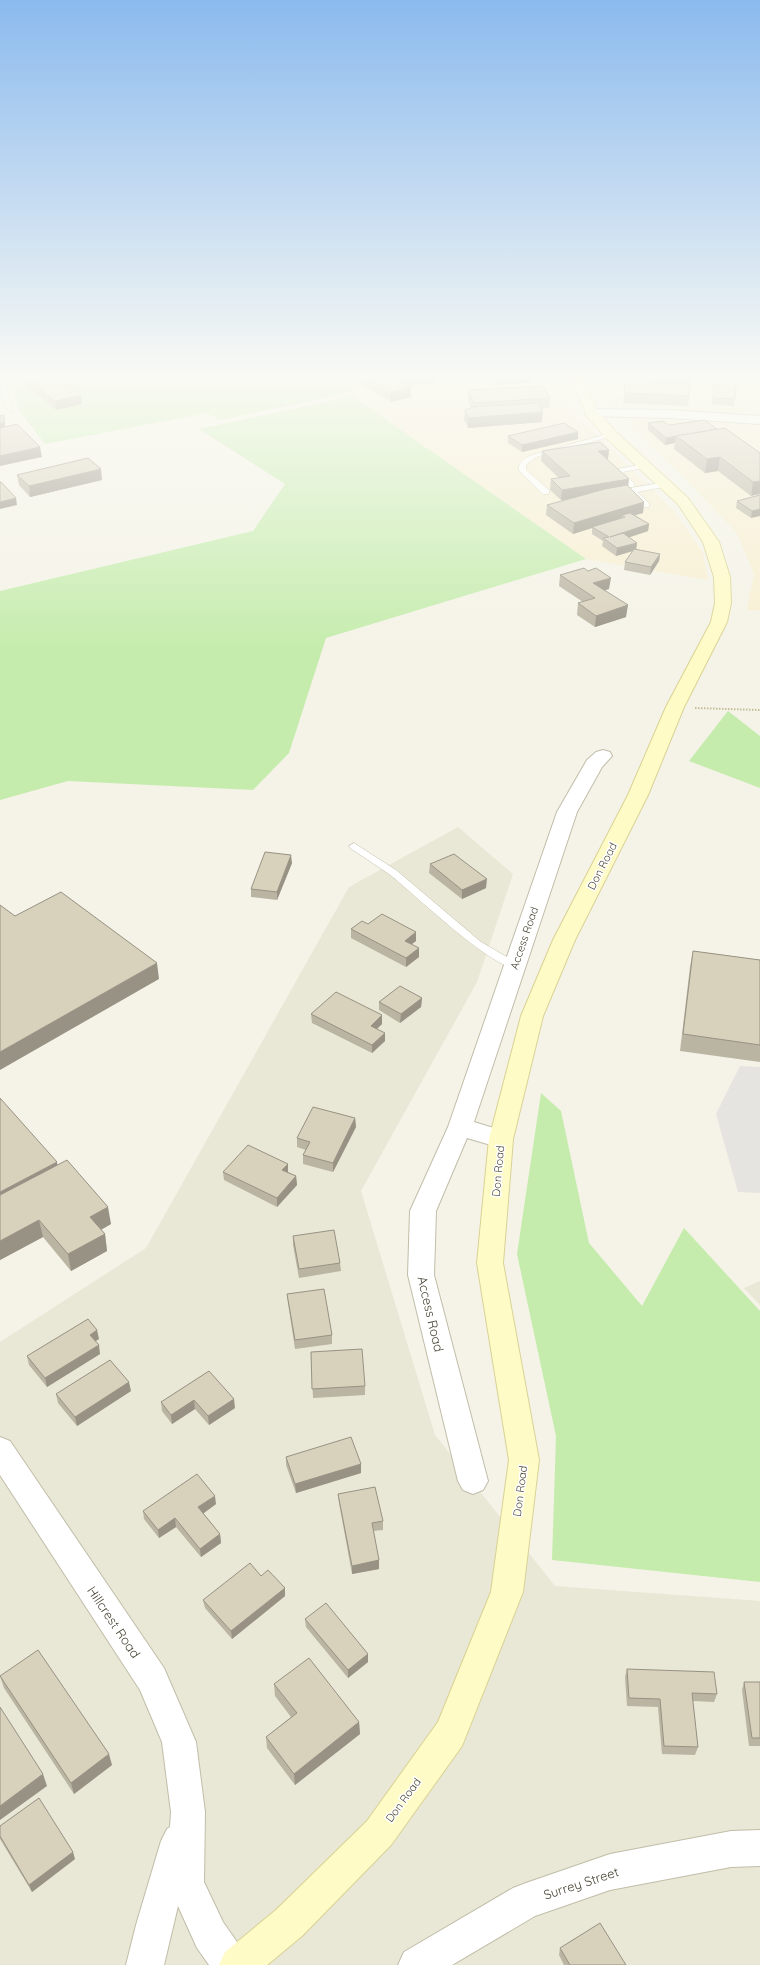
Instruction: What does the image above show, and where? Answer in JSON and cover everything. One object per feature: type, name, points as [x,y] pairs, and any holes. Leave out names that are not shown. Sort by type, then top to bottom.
[{"type":"main road","name":"Don Road","points":[[238,1965],[289,1923],[379,1833],[392,1815],[450,1734],[507,1592],[524,1460],[490,1263],[501,1139],[532,1016],[564,940],[638,795],[675,707],[719,622],[723,603],[722,577],[711,542],[683,501],[647,467]]},
{"type":"street","name":"Access Road","points":[[473,1481],[421,1275],[423,1211],[460,1127],[567,812],[594,764],[602,756]]},
{"type":"street","points":[[460,1127],[501,1139]]},
{"type":"street","name":"Hillcrest Road","points":[[0,1450],[152,1679],[179,1742],[188,1812],[186,1884],[210,1935],[231,1965]]},
{"type":"street","name":"Hillcrest Road","points":[[145,1965],[154,1925],[188,1812]]},
{"type":"street","name":"Surrey Street","points":[[417,1965],[526,1901],[610,1872],[731,1849],[760,1848]]},
{"type":"lane","points":[[522,467],[523,471],[546,492]]},
{"type":"lane","points":[[631,485],[619,472],[642,467]]},
{"type":"lane","points":[[646,505],[633,492],[634,490],[666,484]]},
{"type":"lane","points":[[354,846],[392,872],[477,944],[515,966]]},
{"type":"path","points":[[675,707],[760,710]]},
{"type":"shaded area","points":[[453,467],[629,467],[675,512],[703,553],[708,580],[586,559]]},
{"type":"shaded area","points":[[672,467],[760,467],[760,610],[747,610],[754,574],[737,533]]},
{"type":"shaded area","points":[[458,827],[513,874],[477,982],[361,1191],[435,1435],[555,1586],[760,1601],[760,1965],[0,1965],[0,1342],[146,1248],[349,887]]},
{"type":"shaded area","points":[[740,1066],[760,1067],[760,1193],[738,1192],[716,1114]]},
{"type":"shaded area","points":[[760,1281],[760,1305],[744,1288]]},
{"type":"green space","points":[[258,467],[453,467],[586,559],[326,638],[289,753],[253,790],[68,781],[0,800],[0,591],[253,531],[285,484]]},
{"type":"green space","points":[[728,711],[760,736],[760,788],[689,761]]},
{"type":"green space","points":[[541,1093],[561,1111],[589,1243],[642,1306],[684,1228],[760,1311],[760,1582],[552,1560],[556,1436],[517,1254]]},
{"type":"building","points":[[52,467],[98,467],[101,469],[29,486],[17,475]]},
{"type":"building","points":[[560,467],[615,467],[629,479],[562,490],[551,479],[570,476]]},
{"type":"building","points":[[733,467],[760,467],[760,481],[753,482]]},
{"type":"building","points":[[1,482],[16,498],[0,502]]},
{"type":"building","points":[[627,485],[644,502],[574,523],[547,505],[605,489]]},
{"type":"building","points":[[760,495],[760,509],[752,511],[737,501]]},
{"type":"building","points":[[630,513],[649,524],[610,537],[623,533],[637,543],[617,548],[603,538],[609,537],[592,527],[625,517],[622,515]]},
{"type":"building","points":[[634,549],[660,554],[651,567],[625,562]]},
{"type":"building","points":[[584,568],[588,571],[596,568],[611,578],[593,583],[628,605],[596,616],[578,603],[595,598],[560,575]]},
{"type":"building","points":[[265,852],[291,855],[277,892],[251,889]]},
{"type":"building","points":[[454,854],[487,879],[462,890],[430,864]]},
{"type":"building","points":[[61,892],[157,963],[0,1052],[0,905],[15,916]]},
{"type":"building","points":[[382,914],[416,932],[405,941],[419,948],[406,958],[351,929],[362,921],[368,924]]},
{"type":"building","points":[[693,951],[760,960],[760,1045],[683,1034]]},
{"type":"building","points":[[400,986],[422,998],[401,1014],[379,1002]]},
{"type":"building","points":[[336,992],[382,1015],[371,1026],[385,1033],[372,1045],[311,1014]]},
{"type":"building","points":[[0,1098],[57,1162],[0,1192]]},
{"type":"building","points":[[313,1107],[355,1118],[333,1163],[303,1155],[310,1142],[297,1138]]},
{"type":"building","points":[[248,1145],[288,1164],[282,1170],[296,1176],[277,1198],[223,1172]]},
{"type":"building","points":[[67,1160],[108,1207],[90,1217],[105,1234],[68,1254],[39,1220],[0,1241],[0,1195]]},
{"type":"building","points":[[334,1230],[340,1263],[299,1269],[293,1236]]},
{"type":"building","points":[[324,1289],[332,1335],[295,1340],[287,1294]]},
{"type":"building","points":[[88,1319],[97,1330],[90,1335],[99,1345],[45,1378],[27,1356]]},
{"type":"building","points":[[362,1349],[365,1386],[312,1389],[311,1352]]},
{"type":"building","points":[[110,1360],[129,1382],[75,1417],[56,1394]]},
{"type":"building","points":[[209,1371],[234,1399],[208,1416],[194,1400],[171,1415],[161,1402]]},
{"type":"building","points":[[351,1437],[361,1464],[295,1484],[286,1457]]},
{"type":"building","points":[[197,1474],[215,1496],[198,1507],[220,1534],[200,1549],[175,1518],[158,1530],[143,1511]]},
{"type":"building","points":[[375,1487],[383,1521],[372,1523],[379,1560],[352,1566],[338,1494]]},
{"type":"building","points":[[250,1563],[261,1576],[268,1570],[285,1588],[231,1631],[203,1600]]},
{"type":"building","points":[[326,1603],[368,1654],[348,1670],[305,1619]]},
{"type":"building","points":[[38,1650],[109,1754],[71,1783],[0,1676]]},
{"type":"building","points":[[309,1658],[359,1722],[294,1774],[266,1737],[297,1713],[274,1684]]},
{"type":"building","points":[[627,1669],[714,1672],[717,1694],[692,1693],[698,1747],[664,1746],[660,1699],[629,1698]]},
{"type":"building","points":[[744,1682],[760,1682],[760,1738],[752,1738]]},
{"type":"building","points":[[0,1707],[43,1774],[0,1806]]},
{"type":"building","points":[[39,1798],[73,1852],[29,1885],[0,1836],[0,1826]]},
{"type":"building","points":[[600,1923],[626,1965],[570,1965],[560,1948]]}]
